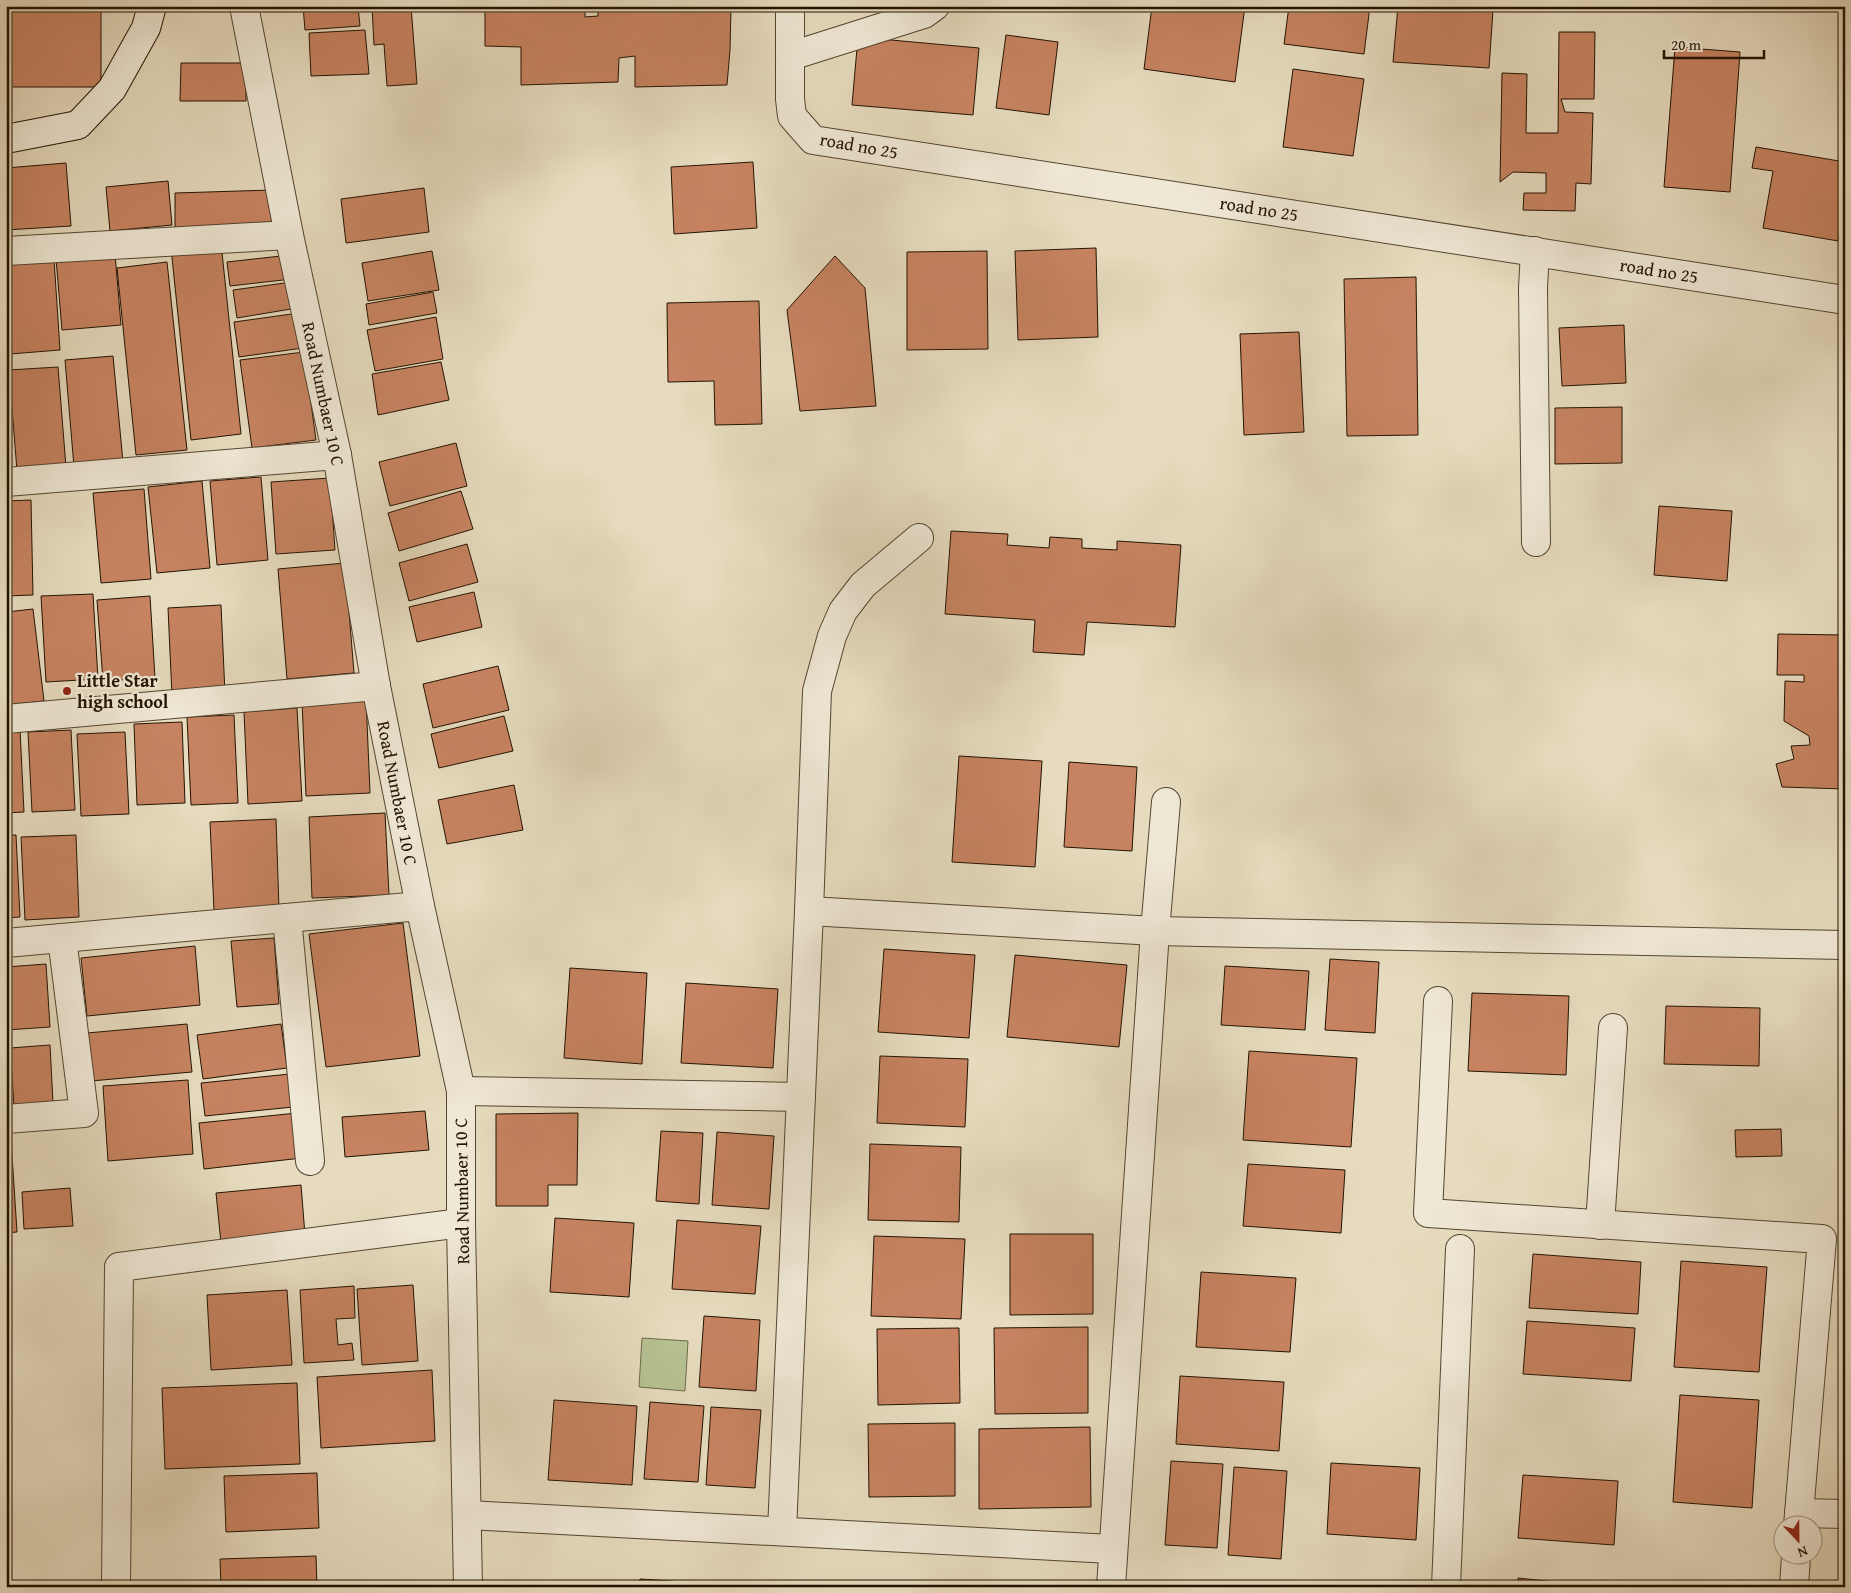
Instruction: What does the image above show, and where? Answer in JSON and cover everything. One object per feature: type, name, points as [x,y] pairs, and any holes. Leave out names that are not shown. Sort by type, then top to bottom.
[{"type":"street","points":[[6,139],[78,125],[112,89],[146,28],[152,6]]},
{"type":"street","name":"Road Numbaer 10 C","points":[[244,6],[289,235],[337,455],[376,686],[420,906],[461,1091],[468,1587]]},
{"type":"street","name":"road no 25","points":[[790,6],[790,99],[792,116],[813,140],[1845,300]]},
{"type":"street","points":[[791,56],[924,14],[936,6]]},
{"type":"street","points":[[6,251],[289,235]]},
{"type":"street","points":[[1535,251],[1532,288],[1536,542]]},
{"type":"street","points":[[6,482],[337,455]]},
{"type":"street","points":[[782,1531],[817,691],[832,636],[843,611],[863,585],[918,538]]},
{"type":"street","points":[[6,719],[376,686]]},
{"type":"street","points":[[1111,1587],[1112,1549],[1155,931],[1166,802]]},
{"type":"street","points":[[6,943],[420,906]]},
{"type":"street","points":[[809,911],[1155,931],[1845,945]]},
{"type":"street","points":[[287,918],[310,1161]]},
{"type":"street","points":[[6,1118],[84,1113],[62,938]]},
{"type":"street","points":[[1438,1001],[1428,1214],[1822,1239],[1799,1516]]},
{"type":"street","points":[[1600,1225],[1612,1028]]},
{"type":"street","points":[[461,1091],[801,1097]]},
{"type":"street","points":[[116,1587],[119,1267],[462,1223]]},
{"type":"street","points":[[1446,1587],[1460,1249]]},
{"type":"street","points":[[1824,1516],[1845,1514]]},
{"type":"street","points":[[468,1515],[1112,1549]]},
{"type":"street","points":[[1794,1587],[1795,1566]]},
{"type":"green space","points":[[642,1338],[688,1341],[685,1391],[639,1387]]},
{"type":"building","points":[[6,6],[101,6],[101,87],[6,87]]},
{"type":"building","points":[[303,6],[358,6],[360,26],[305,30]]},
{"type":"building","points":[[372,6],[411,6],[417,84],[387,86],[384,44],[374,45]]},
{"type":"building","points":[[485,6],[585,6],[585,17],[598,16],[598,6],[731,6],[727,85],[635,87],[635,56],[619,58],[618,82],[521,85],[521,47],[485,46]]},
{"type":"building","points":[[1152,6],[1245,6],[1235,82],[1144,69]]},
{"type":"building","points":[[1289,6],[1370,6],[1364,54],[1284,44]]},
{"type":"building","points":[[1398,6],[1493,10],[1489,68],[1393,62]]},
{"type":"building","points":[[365,30],[369,74],[311,76],[309,33]]},
{"type":"building","points":[[1559,32],[1595,32],[1594,99],[1561,99],[1565,112],[1593,113],[1591,184],[1576,183],[1575,211],[1523,210],[1524,193],[1546,193],[1546,173],[1513,172],[1500,182],[1502,73],[1527,74],[1526,133],[1558,133]]},
{"type":"building","points":[[1006,35],[1058,42],[1049,115],[996,108]]},
{"type":"building","points":[[858,37],[979,48],[973,115],[852,105]]},
{"type":"building","points":[[1675,47],[1740,52],[1730,192],[1664,187]]},
{"type":"building","points":[[181,63],[246,63],[246,101],[180,101]]},
{"type":"building","points":[[1293,69],[1364,79],[1353,156],[1283,147]]},
{"type":"building","points":[[1756,147],[1845,162],[1845,203],[1838,241],[1763,228],[1773,171],[1752,168]]},
{"type":"building","points":[[753,162],[757,228],[674,234],[671,167]]},
{"type":"building","points":[[66,163],[71,226],[6,230],[6,168]]},
{"type":"building","points":[[168,181],[172,225],[110,231],[106,187]]},
{"type":"building","points":[[424,188],[429,232],[346,243],[341,199]]},
{"type":"building","points":[[272,190],[273,228],[175,231],[175,193]]},
{"type":"building","points":[[221,243],[241,434],[191,440],[171,248]]},
{"type":"building","points":[[1096,248],[1098,337],[1018,340],[1015,251]]},
{"type":"building","points":[[432,251],[439,290],[368,301],[362,263]]},
{"type":"building","points":[[987,251],[988,349],[907,350],[907,252]]},
{"type":"building","points":[[115,254],[121,325],[62,330],[56,259]]},
{"type":"building","points":[[290,255],[292,279],[230,286],[227,262]]},
{"type":"building","points":[[835,256],[865,288],[876,406],[800,411],[787,310]]},
{"type":"building","points":[[54,259],[60,350],[10,354],[6,310],[6,263]]},
{"type":"building","points":[[167,262],[187,450],[136,455],[117,268]]},
{"type":"building","points":[[1416,277],[1418,435],[1347,436],[1344,279]]},
{"type":"building","points":[[292,282],[297,308],[237,318],[233,290]]},
{"type":"building","points":[[433,292],[437,313],[369,325],[366,304]]},
{"type":"building","points":[[759,301],[762,424],[715,425],[714,381],[668,382],[667,303]]},
{"type":"building","points":[[299,313],[303,348],[239,357],[234,322]]},
{"type":"building","points":[[436,317],[443,359],[375,371],[367,330]]},
{"type":"building","points":[[1624,325],[1626,383],[1562,386],[1559,328]]},
{"type":"building","points":[[1299,332],[1304,432],[1244,435],[1240,334]]},
{"type":"building","points":[[304,352],[316,440],[252,448],[240,360]]},
{"type":"building","points":[[113,356],[123,462],[74,467],[65,360]]},
{"type":"building","points":[[441,362],[449,400],[378,415],[372,374]]},
{"type":"building","points":[[58,367],[66,467],[17,471],[9,370]]},
{"type":"building","points":[[1622,407],[1622,463],[1555,464],[1555,408]]},
{"type":"building","points":[[6,427],[11,473],[6,474]]},
{"type":"building","points":[[456,443],[467,486],[390,506],[379,462]]},
{"type":"building","points":[[261,477],[268,560],[217,565],[210,481]]},
{"type":"building","points":[[330,478],[335,550],[276,554],[271,482]]},
{"type":"building","points":[[202,481],[210,568],[157,573],[148,487]]},
{"type":"building","points":[[144,489],[151,579],[101,583],[93,493]]},
{"type":"building","points":[[461,491],[473,529],[399,551],[388,513]]},
{"type":"building","points":[[31,500],[33,595],[6,596],[6,501]]},
{"type":"building","points":[[1659,506],[1732,511],[1727,581],[1654,575]]},
{"type":"building","points":[[951,531],[1008,534],[1007,545],[1049,548],[1050,537],[1082,539],[1082,548],[1117,550],[1117,541],[1181,545],[1175,627],[1087,622],[1084,655],[1033,652],[1035,620],[945,614]]},
{"type":"building","points":[[467,544],[478,582],[409,601],[399,563]]},
{"type":"building","points":[[345,563],[354,673],[287,679],[278,569]]},
{"type":"building","points":[[474,592],[482,627],[417,642],[409,607]]},
{"type":"building","points":[[93,594],[98,679],[46,682],[41,596]]},
{"type":"building","points":[[150,596],[155,678],[103,681],[97,600]]},
{"type":"building","points":[[221,605],[225,694],[172,696],[168,608]]},
{"type":"building","points":[[33,609],[44,701],[6,705],[6,612]]},
{"type":"building","points":[[1778,634],[1845,635],[1845,789],[1782,787],[1776,764],[1794,759],[1791,746],[1810,745],[1809,736],[1784,721],[1785,681],[1804,682],[1804,675],[1777,675]]},
{"type":"building","points":[[498,666],[509,710],[433,728],[423,684]]},
{"type":"building","points":[[366,698],[370,793],[306,796],[302,701]]},
{"type":"building","points":[[297,708],[302,801],[248,804],[244,712]]},
{"type":"building","points":[[234,715],[238,803],[191,805],[187,717]]},
{"type":"building","points":[[504,716],[513,751],[439,768],[431,734]]},
{"type":"building","points":[[182,722],[185,803],[137,805],[134,724]]},
{"type":"building","points":[[20,729],[24,812],[6,813],[6,730]]},
{"type":"building","points":[[71,730],[75,810],[32,812],[28,732]]},
{"type":"building","points":[[125,732],[129,814],[81,816],[77,734]]},
{"type":"building","points":[[959,756],[1042,761],[1035,867],[952,862]]},
{"type":"building","points":[[1069,762],[1137,767],[1132,851],[1064,847]]},
{"type":"building","points":[[514,785],[523,830],[447,844],[438,800]]},
{"type":"building","points":[[385,813],[389,895],[312,898],[309,817]]},
{"type":"building","points":[[276,819],[279,908],[214,911],[210,822]]},
{"type":"building","points":[[6,835],[16,835],[20,917],[6,918]]},
{"type":"building","points":[[76,835],[79,917],[25,920],[21,837]]},
{"type":"building","points":[[403,923],[420,1056],[326,1067],[309,934]]},
{"type":"building","points":[[274,938],[279,1004],[237,1007],[231,941]]},
{"type":"building","points":[[195,946],[200,1005],[87,1016],[81,958]]},
{"type":"building","points":[[884,949],[975,955],[969,1038],[878,1032]]},
{"type":"building","points":[[1015,955],[1127,965],[1119,1047],[1007,1037]]},
{"type":"building","points":[[1330,959],[1379,962],[1375,1033],[1325,1030]]},
{"type":"building","points":[[46,964],[50,1027],[6,1030],[6,967]]},
{"type":"building","points":[[1225,966],[1309,971],[1305,1030],[1221,1025]]},
{"type":"building","points":[[570,968],[647,973],[642,1064],[564,1058]]},
{"type":"building","points":[[686,983],[778,989],[773,1068],[681,1063]]},
{"type":"building","points":[[1472,993],[1569,996],[1566,1075],[1468,1071]]},
{"type":"building","points":[[1666,1006],[1760,1008],[1759,1066],[1664,1064]]},
{"type":"building","points":[[187,1024],[192,1072],[91,1081],[87,1033]]},
{"type":"building","points":[[281,1024],[287,1068],[203,1079],[197,1035]]},
{"type":"building","points":[[50,1045],[53,1103],[14,1106],[10,1048]]},
{"type":"building","points":[[1249,1051],[1357,1058],[1351,1147],[1243,1140]]},
{"type":"building","points":[[880,1056],[968,1059],[965,1127],[877,1123]]},
{"type":"building","points":[[290,1074],[293,1107],[205,1116],[201,1083]]},
{"type":"building","points":[[188,1080],[193,1154],[108,1161],[103,1086]]},
{"type":"building","points":[[425,1111],[429,1150],[345,1157],[342,1117]]},
{"type":"building","points":[[297,1113],[302,1158],[204,1169],[199,1123]]},
{"type":"building","points":[[578,1113],[577,1185],[548,1185],[548,1206],[496,1206],[496,1114]]},
{"type":"building","points":[[1781,1129],[1782,1156],[1736,1157],[1735,1130]]},
{"type":"building","points":[[661,1131],[703,1133],[699,1204],[656,1201]]},
{"type":"building","points":[[717,1132],[774,1136],[769,1209],[712,1205]]},
{"type":"building","points":[[6,1139],[11,1139],[17,1232],[6,1233]]},
{"type":"building","points":[[870,1144],[961,1147],[959,1222],[868,1220]]},
{"type":"building","points":[[1248,1164],[1345,1170],[1341,1233],[1243,1226]]},
{"type":"building","points":[[301,1185],[305,1235],[221,1243],[216,1193]]},
{"type":"building","points":[[70,1188],[73,1226],[24,1229],[22,1192]]},
{"type":"building","points":[[555,1218],[634,1223],[629,1297],[550,1292]]},
{"type":"building","points":[[677,1220],[761,1226],[755,1294],[672,1289]]},
{"type":"building","points":[[1010,1234],[1093,1234],[1093,1314],[1010,1315]]},
{"type":"building","points":[[874,1236],[965,1239],[961,1319],[871,1316]]},
{"type":"building","points":[[1533,1254],[1641,1262],[1638,1314],[1529,1308]]},
{"type":"building","points":[[1681,1261],[1767,1267],[1759,1372],[1674,1367]]},
{"type":"building","points":[[1201,1272],[1296,1278],[1290,1352],[1196,1347]]},
{"type":"building","points":[[413,1285],[418,1361],[362,1365],[357,1289]]},
{"type":"building","points":[[354,1286],[355,1318],[336,1319],[338,1345],[352,1343],[354,1360],[304,1363],[300,1290]]},
{"type":"building","points":[[287,1290],[292,1365],[211,1370],[207,1295]]},
{"type":"building","points":[[704,1316],[760,1320],[756,1391],[699,1387]]},
{"type":"building","points":[[1527,1321],[1635,1328],[1631,1381],[1523,1374]]},
{"type":"building","points":[[1088,1327],[1088,1413],[995,1414],[994,1328]]},
{"type":"building","points":[[959,1328],[960,1403],[878,1405],[877,1329]]},
{"type":"building","points":[[432,1370],[435,1441],[321,1448],[317,1377]]},
{"type":"building","points":[[1180,1376],[1284,1382],[1279,1451],[1176,1444]]},
{"type":"building","points":[[297,1383],[300,1464],[165,1469],[162,1388]]},
{"type":"building","points":[[1680,1395],[1759,1400],[1752,1508],[1673,1502]]},
{"type":"building","points":[[554,1400],[637,1406],[632,1485],[548,1480]]},
{"type":"building","points":[[650,1402],[704,1406],[698,1482],[644,1479]]},
{"type":"building","points":[[711,1407],[761,1410],[755,1488],[706,1485]]},
{"type":"building","points":[[955,1423],[955,1496],[869,1497],[868,1424]]},
{"type":"building","points":[[1090,1427],[1091,1507],[979,1509],[979,1429]]},
{"type":"building","points":[[1171,1461],[1223,1464],[1217,1548],[1165,1545]]},
{"type":"building","points":[[1331,1463],[1420,1468],[1416,1540],[1327,1534]]},
{"type":"building","points":[[1234,1467],[1287,1471],[1281,1559],[1228,1555]]},
{"type":"building","points":[[317,1473],[319,1528],[226,1532],[224,1476]]},
{"type":"building","points":[[1523,1475],[1618,1481],[1614,1545],[1518,1538]]},
{"type":"building","points":[[316,1556],[317,1587],[221,1587],[220,1559]]},
{"type":"building","points":[[1518,1578],[1603,1587],[1518,1587]]},
{"type":"building","points":[[640,1579],[716,1584],[715,1587],[640,1587]]},
{"type":"building","points":[[1181,1583],[1240,1587],[1180,1587]]},
{"type":"place","name":"Little Star high school","points":[[67,691]]}]
